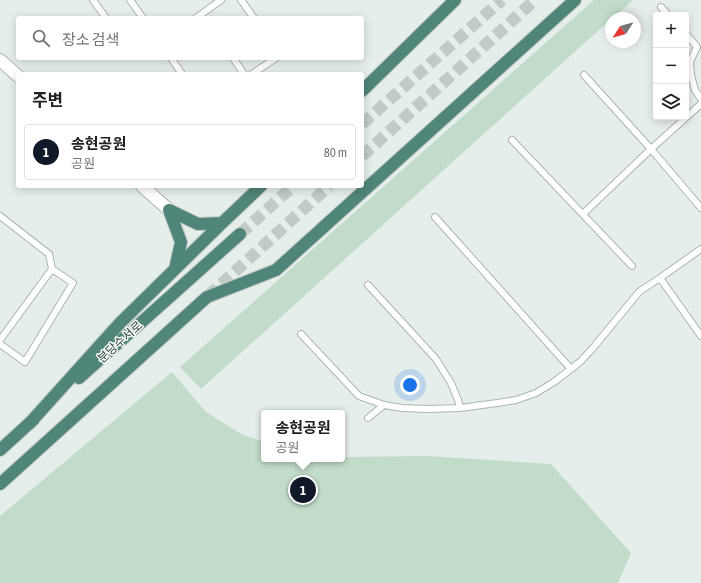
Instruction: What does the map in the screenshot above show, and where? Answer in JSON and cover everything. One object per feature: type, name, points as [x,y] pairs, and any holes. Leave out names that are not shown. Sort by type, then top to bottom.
[{"type":"highway","points":[[364,89],[455,0]]},
{"type":"highway","name":"분당수서로","points":[[0,484],[207,297],[276,270],[575,0]]},
{"type":"highway","points":[[29,424],[120,323],[259,188]]},
{"type":"highway","points":[[169,210],[198,224],[222,223]]},
{"type":"highway","points":[[169,210],[181,242],[175,269]]},
{"type":"highway","name":"분당수서로","points":[[0,450],[240,234]]},
{"type":"street","points":[[0,60],[16,74]]},
{"type":"street","points":[[144,188],[169,210]]},
{"type":"lane","points":[[93,0],[105,16]]},
{"type":"lane","points":[[130,0],[141,16]]},
{"type":"lane","points":[[204,16],[221,0]]},
{"type":"lane","points":[[241,0],[253,16]]},
{"type":"lane","points":[[662,7],[666,12]]},
{"type":"lane","points":[[689,37],[699,49],[690,62],[694,90],[701,99]]},
{"type":"lane","points":[[172,60],[181,72]]},
{"type":"lane","points":[[234,60],[243,72]]},
{"type":"lane","points":[[255,72],[273,60]]},
{"type":"lane","points":[[584,75],[651,149],[701,208]]},
{"type":"lane","points":[[583,214],[701,104]]},
{"type":"lane","points":[[512,140],[632,266]]},
{"type":"lane","points":[[0,216],[49,254],[52,269],[73,283],[25,362],[0,344]]},
{"type":"lane","points":[[435,217],[571,369]]},
{"type":"lane","points":[[301,334],[359,396],[384,405],[416,409],[440,409],[497,404],[526,397],[554,382],[571,369],[593,348],[640,291],[701,249]]},
{"type":"lane","points":[[0,340],[52,269]]},
{"type":"lane","points":[[660,278],[701,336]]},
{"type":"lane","points":[[368,285],[436,359],[450,382],[460,408]]},
{"type":"lane","points":[[368,418],[384,405]]},
{"type":"green space","points":[[594,0],[633,0],[620,12],[605,12],[605,24],[201,389],[180,367]]},
{"type":"green space","points":[[172,372],[206,412],[243,435],[261,441],[261,462],[345,462],[345,457],[428,456],[551,464],[631,553],[618,583],[0,583],[0,516]]},
{"type":"tunnel","points":[[364,122],[502,0]]},
{"type":"tunnel","points":[[364,154],[535,0]]},
{"type":"tunnel","points":[[240,234],[291,188]]},
{"type":"tunnel","points":[[208,296],[327,188]]},
{"type":"place","name":"송현공원","points":[[303,490]]}]
